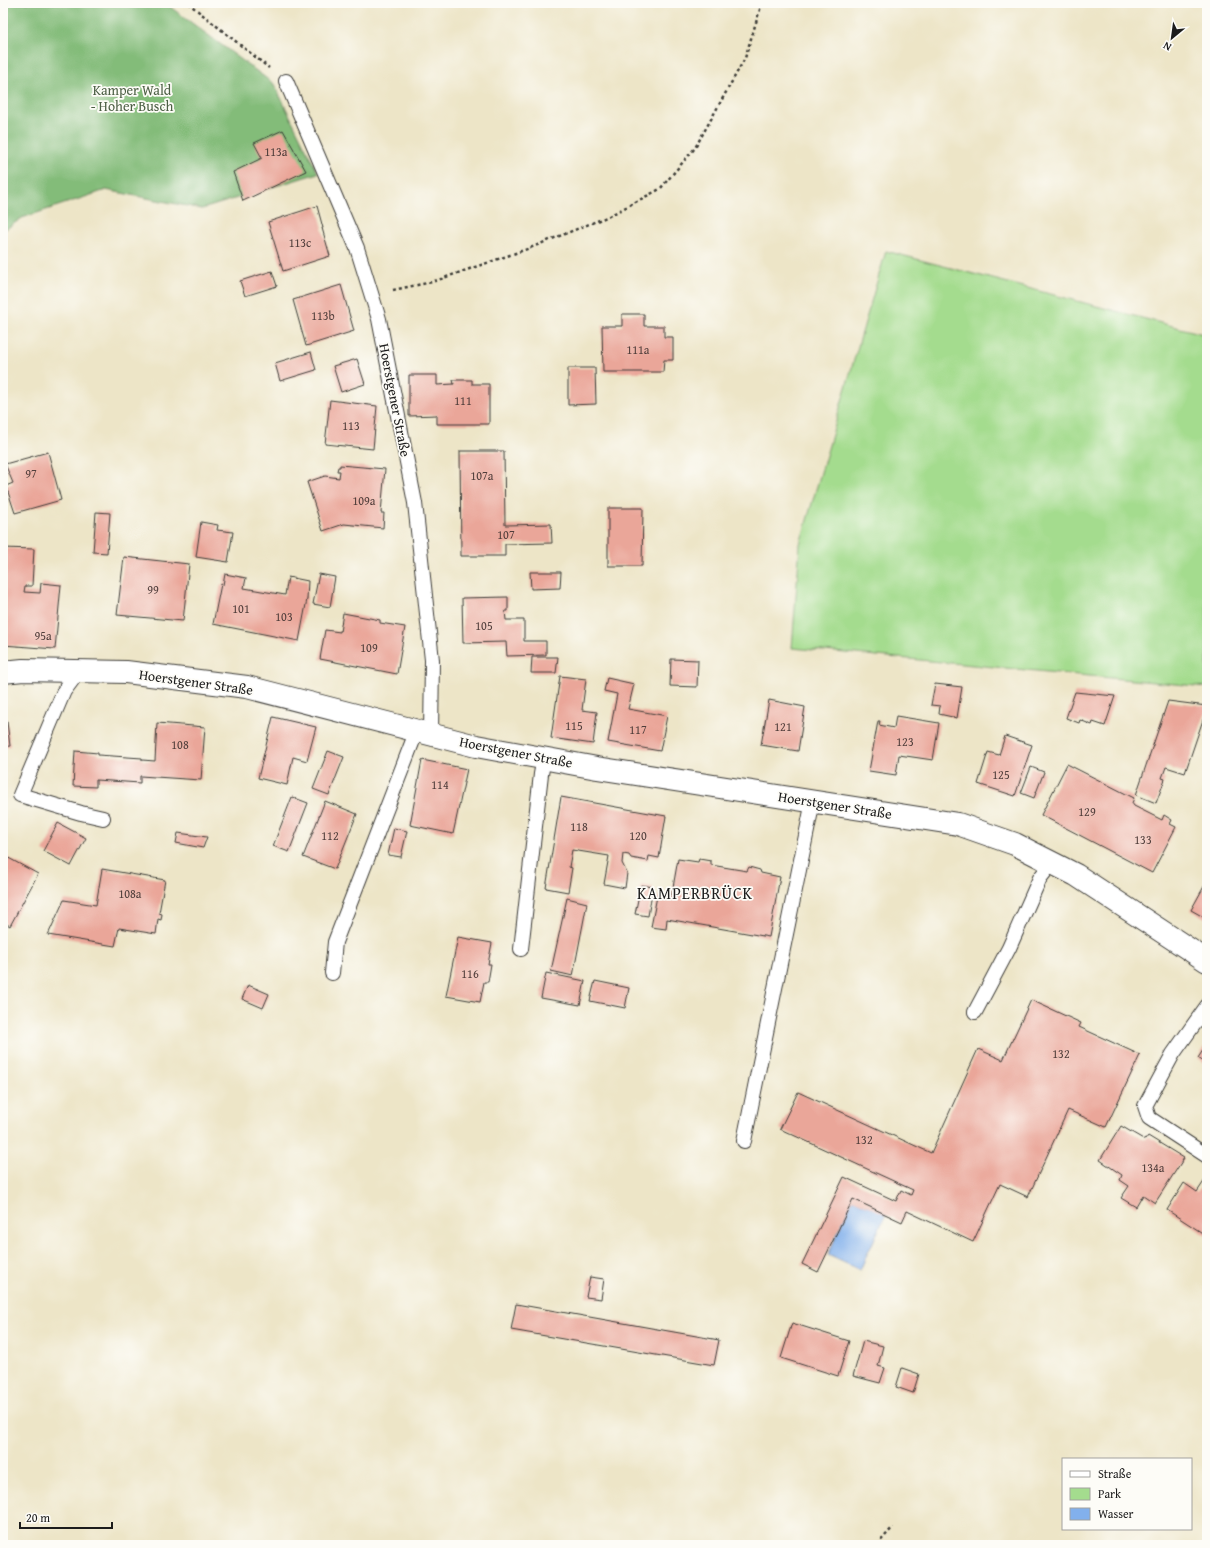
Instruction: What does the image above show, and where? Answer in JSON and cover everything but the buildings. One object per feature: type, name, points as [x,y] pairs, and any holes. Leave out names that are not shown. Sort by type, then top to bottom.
[{"type":"main road","name":"Hoerstgener Straße","points":[[3,672],[23,670],[126,672],[247,687],[476,746],[597,768],[958,824],[1015,844],[1076,875],[1207,961]]},
{"type":"lane","name":"Hoerstgener Straße","points":[[286,81],[358,248],[379,319],[415,503],[432,660],[424,732]]},
{"type":"lane","points":[[79,671],[64,691],[20,794],[81,813],[103,818]]},
{"type":"lane","points":[[332,973],[335,942],[424,732]]},
{"type":"lane","points":[[521,949],[544,758]]},
{"type":"lane","points":[[744,1140],[813,801]]},
{"type":"lane","points":[[975,1012],[1009,948],[1040,878],[1052,863]]},
{"type":"lane","points":[[1207,1006],[1173,1054],[1145,1106],[1149,1118],[1207,1156]]},
{"type":"path","points":[[188,3],[286,81]]},
{"type":"path","points":[[371,294],[432,282],[530,248],[609,216],[660,189],[695,148],[745,58],[762,3]]},
{"type":"path","points":[[877,1545],[893,1527]]},
{"type":"green space","name":"Kamper Wald - Hoher Busch","points":[[3,3],[165,3],[274,84],[318,173],[202,209],[106,190],[22,218],[3,231]]},
{"type":"green space","points":[[886,251],[1207,335],[1207,687],[792,648],[800,544]]},
{"type":"water","points":[[853,1199],[886,1214],[860,1270],[828,1255]]},
{"type":"district","name":"KAMPERBRÜCK","points":[[695,893]]}]
